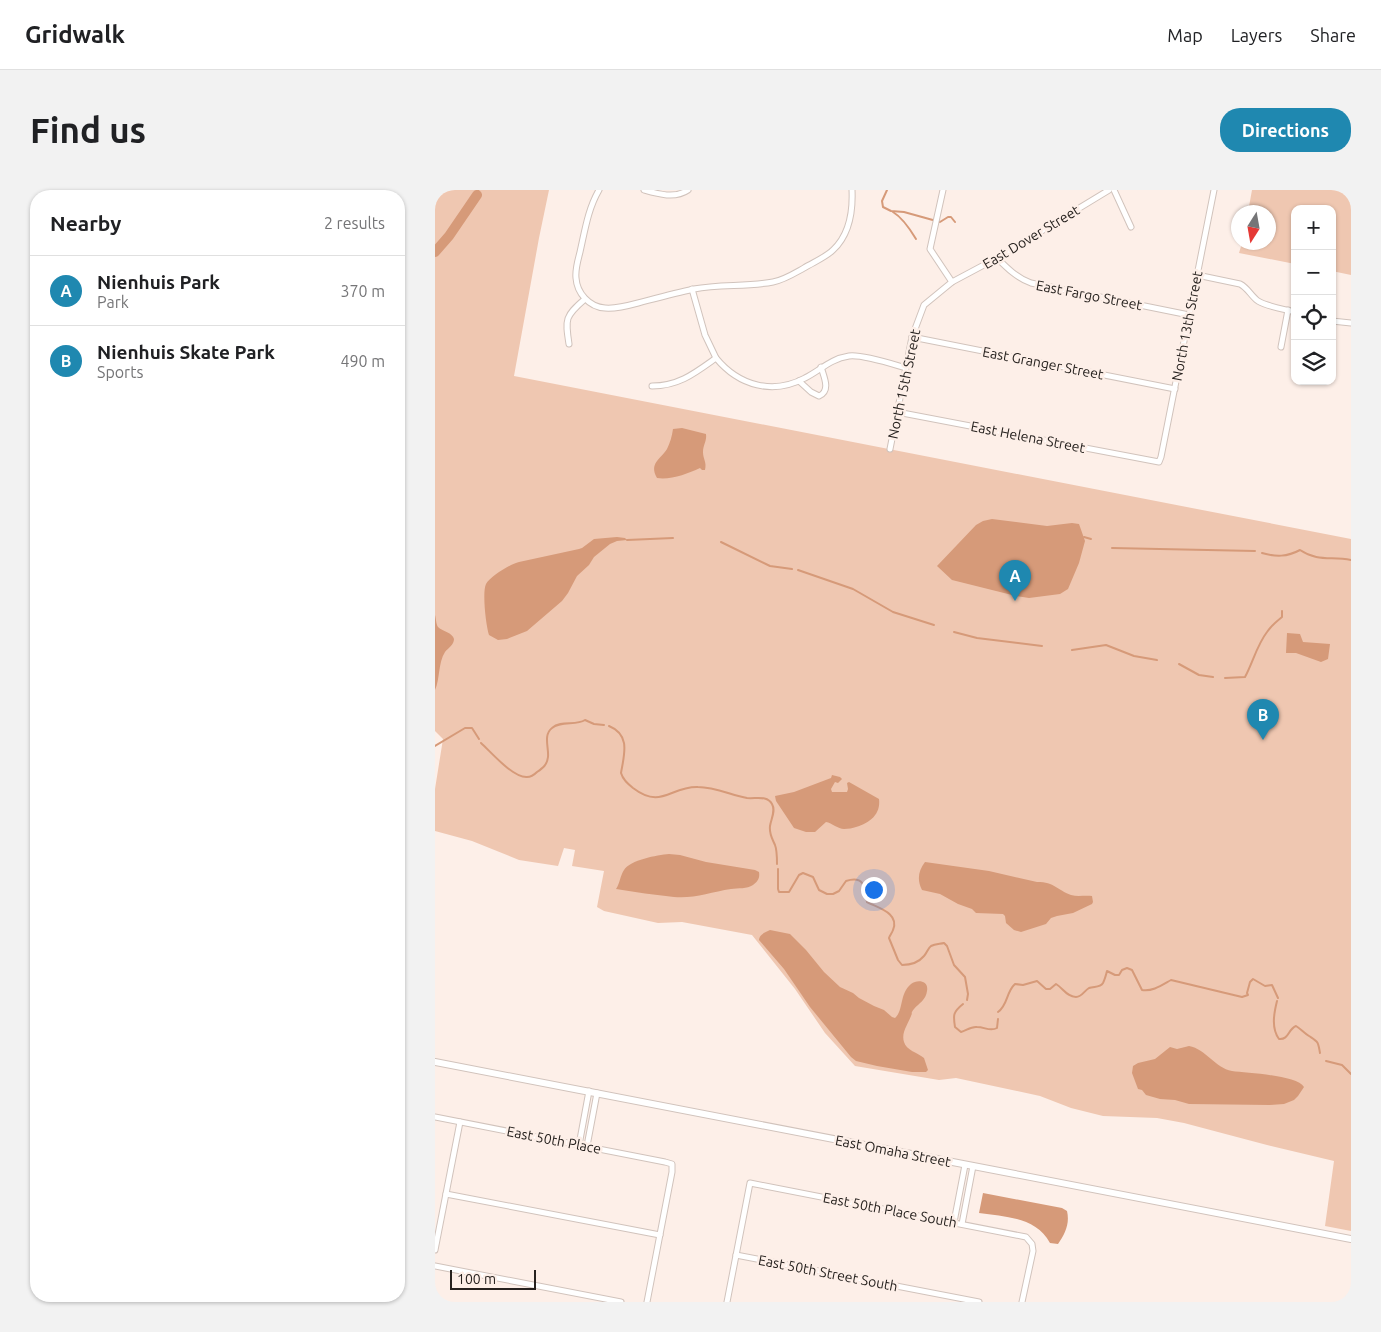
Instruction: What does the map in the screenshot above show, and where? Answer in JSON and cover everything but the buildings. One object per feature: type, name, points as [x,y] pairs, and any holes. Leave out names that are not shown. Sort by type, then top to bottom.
[{"type":"street","points":[[599,190],[589,214],[576,278],[579,290],[585,299],[594,306],[604,308],[617,308],[713,286],[775,282],[818,260],[833,250],[843,237],[851,221],[853,206],[852,190]]},
{"type":"street","points":[[644,190],[671,196],[688,190]]},
{"type":"street","points":[[943,190],[930,249],[952,282]]},
{"type":"street","name":"East Dover Street","points":[[952,282],[997,258],[1109,190]]},
{"type":"street","points":[[1114,190],[1131,227]]},
{"type":"street","name":"North 13th Street","points":[[1159,462],[1213,190]]},
{"type":"street","name":"East Fargo Street","points":[[997,258],[1023,280],[1031,283],[1189,314]]},
{"type":"street","points":[[1197,274],[1240,284],[1246,287],[1260,302],[1291,311]]},
{"type":"street","name":"North 15th Street","points":[[890,449],[911,337],[924,305],[952,282]]},
{"type":"street","points":[[692,290],[705,335],[716,358],[725,369],[738,379],[773,388],[791,385],[836,359],[851,355],[905,368]]},
{"type":"street","points":[[569,344],[567,319],[575,307],[585,299]]},
{"type":"street","points":[[1281,346],[1288,310]]},
{"type":"street","points":[[1336,321],[1351,323]]},
{"type":"street","name":"East Granger Street","points":[[911,337],[1175,389]]},
{"type":"street","points":[[652,386],[665,386],[680,381],[716,358]]},
{"type":"street","points":[[799,381],[811,392],[819,396],[823,395],[826,386],[821,368]]},
{"type":"street","name":"East Helena Street","points":[[897,412],[1159,462]]},
{"type":"street","name":"East Omaha Street","points":[[435,1062],[1351,1240]]},
{"type":"street","points":[[579,1145],[589,1091]]},
{"type":"street","points":[[587,1146],[597,1093]]},
{"type":"street","name":"East 50th Place","points":[[435,1117],[672,1164],[660,1235]]},
{"type":"street","points":[[435,1250],[460,1122]]},
{"type":"street","points":[[954,1222],[965,1164]]},
{"type":"street","points":[[963,1224],[973,1166]]},
{"type":"street","name":"East 50th Place South","points":[[736,1255],[750,1183],[1020,1235],[1029,1239],[1033,1251],[1022,1302]]},
{"type":"street","points":[[446,1194],[660,1235],[647,1302]]},
{"type":"street","points":[[727,1302],[736,1255]]},
{"type":"street","name":"East 50th Street South","points":[[736,1255],[979,1302]]},
{"type":"street","points":[[435,1266],[621,1302]]},
{"type":"shaded area","points":[[435,190],[549,190],[514,376],[1351,539],[1351,1231],[1325,1226],[1334,1161],[1184,1123],[1157,1118],[1103,1116],[1071,1108],[1040,1096],[956,1078],[939,1080],[855,1066],[825,1033],[795,989],[752,935],[682,922],[658,923],[604,911],[597,907],[604,871],[572,866],[575,850],[564,848],[558,866],[519,860],[472,841],[435,831],[435,789],[443,739],[435,731]]},
{"type":"shaded area","points":[[1252,190],[1351,190],[1351,275],[1336,272],[1336,205],[1291,205],[1291,263],[1239,253],[1240,250],[1276,250],[1276,205],[1249,205]]},
{"type":"shaded area","points":[[682,428],[706,434],[703,452],[706,465],[705,470],[700,468],[673,477],[657,478],[654,469],[656,462],[667,449],[673,429]]},
{"type":"shaded area","points":[[992,519],[1047,526],[1079,524],[1085,541],[1079,563],[1068,589],[1060,594],[1029,598],[1016,596],[952,580],[937,566],[976,525]]},
{"type":"shaded area","points":[[617,537],[627,540],[610,544],[594,557],[589,565],[577,576],[562,601],[527,631],[507,639],[498,640],[489,635],[484,594],[486,584],[496,574],[519,562],[582,548],[594,539]]},
{"type":"shaded area","points":[[435,615],[438,627],[452,635],[454,641],[443,656],[435,690]]},
{"type":"shaded area","points":[[1287,633],[1300,634],[1303,642],[1330,644],[1328,659],[1321,662],[1296,653],[1286,653]]},
{"type":"shaded area","points":[[832,775],[842,779],[838,783],[835,782],[831,789],[832,792],[847,792],[847,783],[849,782],[879,799],[878,809],[874,817],[866,823],[846,829],[826,822],[815,832],[806,832],[794,828],[776,801],[775,796],[794,792],[831,778]]},
{"type":"shaded area","points":[[669,854],[755,870],[759,872],[759,878],[755,884],[748,887],[688,897],[616,889],[627,866],[644,859]]},
{"type":"shaded area","points":[[925,862],[989,871],[1048,883],[1071,895],[1092,896],[1093,902],[1073,913],[1051,918],[1046,924],[1021,932],[1014,930],[1006,923],[1003,914],[976,913],[972,909],[940,894],[922,890],[919,876]]},
{"type":"shaded area","points":[[770,930],[790,934],[840,987],[884,1010],[892,1017],[895,1018],[898,1015],[907,988],[917,982],[925,983],[927,988],[926,994],[912,1012],[903,1039],[907,1047],[924,1058],[928,1070],[926,1072],[912,1072],[856,1061],[851,1057],[810,1007],[784,969],[759,940],[761,935]]},
{"type":"shaded area","points":[[1189,1046],[1201,1051],[1226,1069],[1282,1077],[1300,1083],[1304,1087],[1294,1100],[1284,1104],[1270,1105],[1189,1104],[1146,1095],[1142,1090],[1138,1089],[1132,1073],[1133,1066],[1155,1059],[1170,1047],[1177,1049]]},
{"type":"shaded area","points":[[983,1193],[1062,1208],[1067,1211],[1068,1216],[1063,1236],[1058,1244],[1050,1243],[1044,1234],[1029,1223],[1010,1217],[979,1213]]},
{"type":"waterway","points":[[477,195],[478,190]]},
{"type":"waterway","points":[[887,190],[882,201],[883,207],[891,211],[904,212],[940,222],[951,217],[955,222]]},
{"type":"waterway","points":[[435,252],[449,236],[477,195]]},
{"type":"waterway","points":[[893,212],[909,228],[916,239]]},
{"type":"waterway","points":[[1084,537],[1091,539]]},
{"type":"waterway","points":[[627,540],[673,538]]},
{"type":"waterway","points":[[721,542],[770,566],[792,569]]},
{"type":"waterway","points":[[1112,548],[1255,551]]},
{"type":"waterway","points":[[1262,553],[1281,556],[1300,550],[1313,556],[1351,560]]},
{"type":"waterway","points":[[798,570],[853,589],[893,612],[934,625]]},
{"type":"waterway","points":[[1225,678],[1245,677],[1260,642],[1270,628],[1282,617],[1282,611]]},
{"type":"waterway","points":[[954,632],[977,638],[1042,646]]},
{"type":"waterway","points":[[1072,650],[1106,645],[1134,656],[1157,660]]},
{"type":"waterway","points":[[1179,664],[1199,675],[1213,677]]},
{"type":"waterway","points":[[481,743],[509,769],[521,776],[528,777],[534,775],[547,762],[547,738],[552,728],[560,724],[577,723],[585,720],[594,724],[604,725]]},
{"type":"waterway","points":[[609,726],[616,730],[623,740],[624,753],[621,773],[624,780],[643,794],[659,797],[680,790],[698,787],[711,788],[747,798],[764,798],[770,801],[774,809],[770,831],[776,849],[777,864]]},
{"type":"waterway","points":[[435,746],[465,728],[472,728],[479,739]]},
{"type":"waterway","points":[[778,869],[779,892],[789,892],[799,875],[803,873],[813,877],[819,890],[827,894],[839,891],[846,881],[860,881],[863,884],[867,902],[891,915],[894,924],[889,938],[902,965],[917,961],[924,956],[931,946],[944,943],[954,965],[965,977],[968,994],[967,1000]]},
{"type":"waterway","points":[[998,1012],[1004,1006],[1015,984],[1023,985],[1037,981],[1046,989],[1050,989],[1056,984],[1070,996],[1078,997],[1089,988],[1102,985],[1107,971],[1119,975],[1122,970],[1127,968],[1132,970],[1142,990],[1153,989],[1171,980],[1242,997],[1248,995],[1250,982],[1253,979],[1265,986],[1272,985],[1278,998]]},
{"type":"waterway","points":[[1277,1001],[1274,1025],[1279,1039],[1285,1038],[1291,1029],[1296,1026],[1316,1041],[1320,1053]]},
{"type":"waterway","points":[[963,1004],[957,1009],[954,1017],[955,1027],[961,1032],[975,1027],[997,1028],[998,1019]]},
{"type":"waterway","points":[[1326,1061],[1342,1065],[1351,1074]]},
{"type":"place","name":"Nienhuis Park","points":[[1015,601]]},
{"type":"place","name":"Nienhuis Skate Park","points":[[1263,740]]}]
